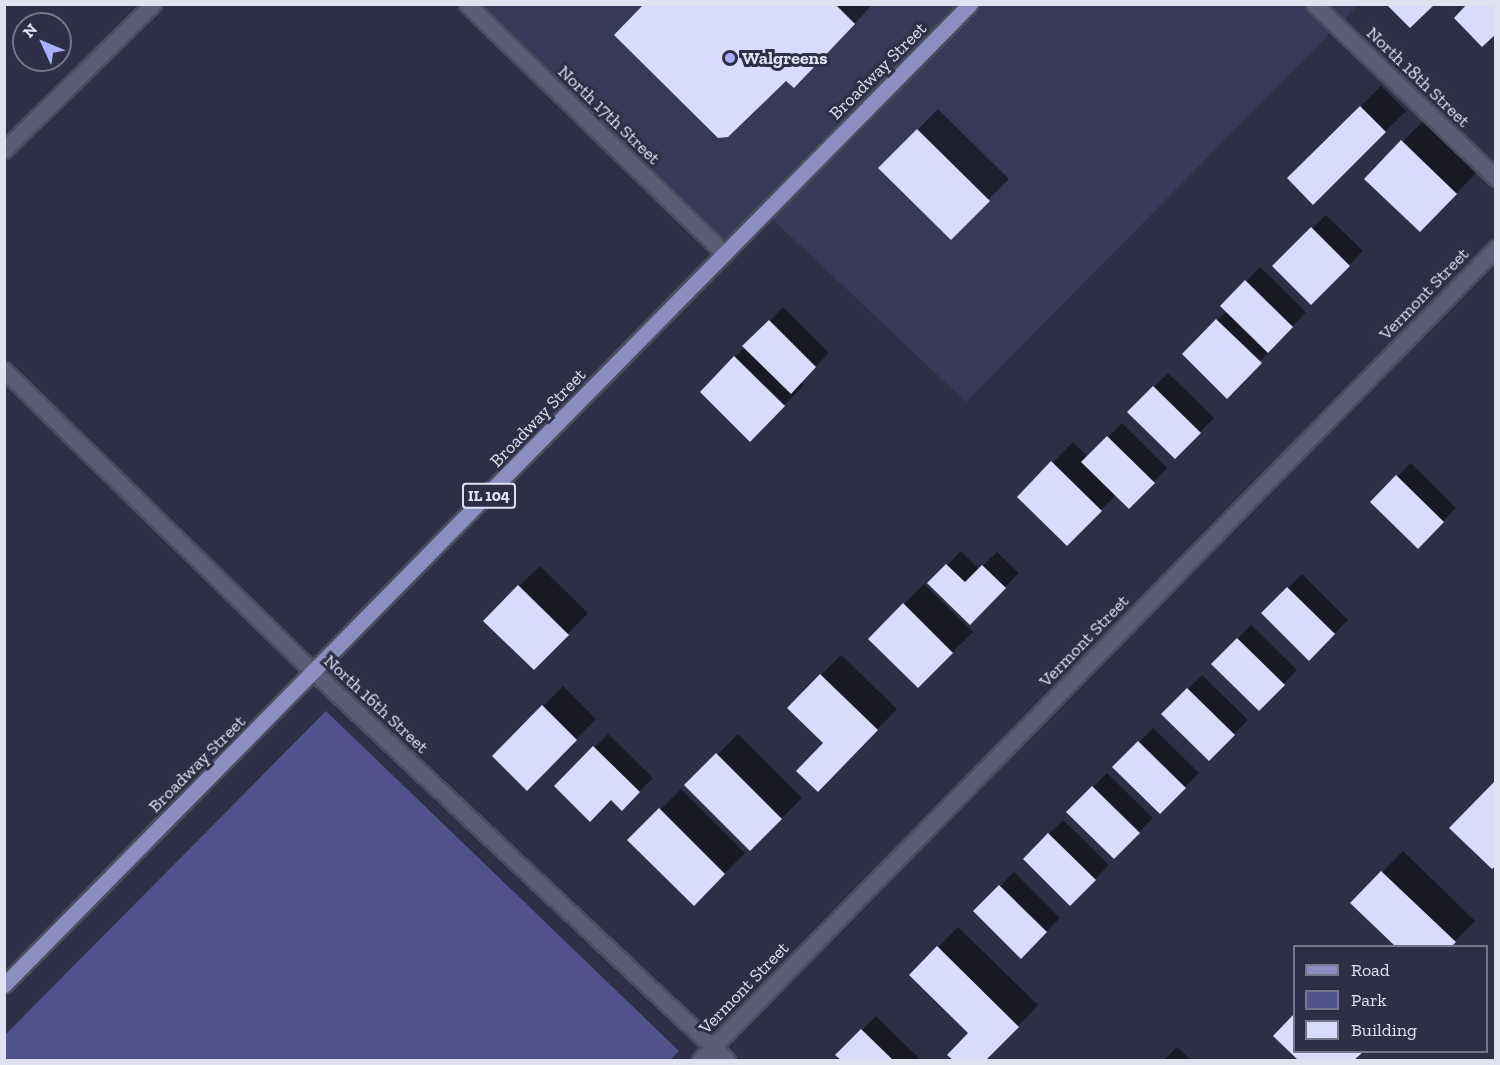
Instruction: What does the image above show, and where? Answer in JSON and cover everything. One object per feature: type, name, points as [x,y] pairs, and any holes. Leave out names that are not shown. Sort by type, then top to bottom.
[{"type":"main road","name":"Broadway Street","points":[[4,984],[315,674],[970,4]]},
{"type":"street","points":[[4,150],[153,4]]},
{"type":"street","name":"North 17th Street","points":[[467,4],[725,254]]},
{"type":"street","name":"North 18th Street","points":[[1314,4],[1496,178]]},
{"type":"street","name":"Vermont Street","points":[[700,1060],[1496,248]]},
{"type":"street","name":"North 16th Street","points":[[4,370],[315,674],[727,1060]]},
{"type":"shaded area","points":[[467,5],[1358,5],[966,402],[766,213],[725,254]]},
{"type":"green space","points":[[326,711],[679,1051],[670,1060],[5,1060],[5,1035]]},
{"type":"building","name":"Walgreens","points":[[644,4],[835,4],[855,24],[794,88],[786,81],[728,137],[718,138],[614,35]]},
{"type":"building","points":[[1467,4],[1496,4],[1496,34],[1482,47],[1454,18]]},
{"type":"building","points":[[1387,5],[1434,5],[1410,28]]},
{"type":"building","points":[[1360,106],[1386,132],[1313,205],[1287,178]]},
{"type":"building","points":[[917,129],[990,201],[951,240],[878,168]]},
{"type":"building","points":[[1401,140],[1457,194],[1420,232],[1364,179]]},
{"type":"building","points":[[1311,227],[1350,266],[1311,305],[1272,266]]},
{"type":"building","points":[[1245,280],[1293,327],[1268,353],[1220,306]]},
{"type":"building","points":[[1216,319],[1262,363],[1227,399],[1182,354]]},
{"type":"building","points":[[769,320],[816,367],[791,394],[742,346]]},
{"type":"building","points":[[734,356],[785,406],[750,442],[700,392]]},
{"type":"building","points":[[1153,386],[1201,433],[1175,459],[1127,412]]},
{"type":"building","points":[[1107,436],[1155,483],[1129,509],[1081,462]]},
{"type":"building","points":[[1051,461],[1102,511],[1067,546],[1017,497]]},
{"type":"building","points":[[1396,475],[1444,522],[1418,549],[1370,502]]},
{"type":"building","points":[[946,564],[965,582],[982,565],[1006,588],[970,625],[927,583]]},
{"type":"building","points":[[518,585],[569,635],[534,670],[483,621]]},
{"type":"building","points":[[1287,587],[1335,634],[1309,661],[1261,613]]},
{"type":"building","points":[[903,603],[953,653],[918,688],[868,639]]},
{"type":"building","points":[[1237,638],[1285,685],[1259,711],[1211,664]]},
{"type":"building","points":[[820,674],[878,730],[818,792],[796,771],[823,743],[787,708]]},
{"type":"building","points":[[1187,688],[1235,735],[1209,761],[1161,714]]},
{"type":"building","points":[[542,705],[577,740],[527,791],[492,756]]},
{"type":"building","points":[[1138,741],[1186,788],[1160,814],[1112,767]]},
{"type":"building","points":[[593,746],[640,792],[622,811],[611,800],[590,822],[554,786]]},
{"type":"building","points":[[716,753],[782,819],[750,851],[684,785]]},
{"type":"building","points":[[1496,780],[1496,866],[1492,869],[1449,828]]},
{"type":"building","points":[[1092,786],[1140,833],[1114,859],[1066,812]]},
{"type":"building","points":[[659,808],[725,874],[694,906],[627,840]]},
{"type":"building","points":[[1048,833],[1096,880],[1070,906],[1023,859]]},
{"type":"building","points":[[1381,871],[1456,942],[1453,945],[1394,945],[1350,903]]},
{"type":"building","points":[[999,885],[1047,932],[1021,959],[973,911]]},
{"type":"building","points":[[937,946],[1019,1027],[986,1060],[953,1060],[947,1055],[968,1033],[909,975]]},
{"type":"building","points":[[1293,1015],[1293,1053],[1362,1053],[1354,1060],[1298,1060],[1273,1036]]},
{"type":"building","points":[[861,1029],[893,1060],[841,1060],[835,1055]]},
{"type":"place","name":"Walgreens","points":[[730,58]]}]
